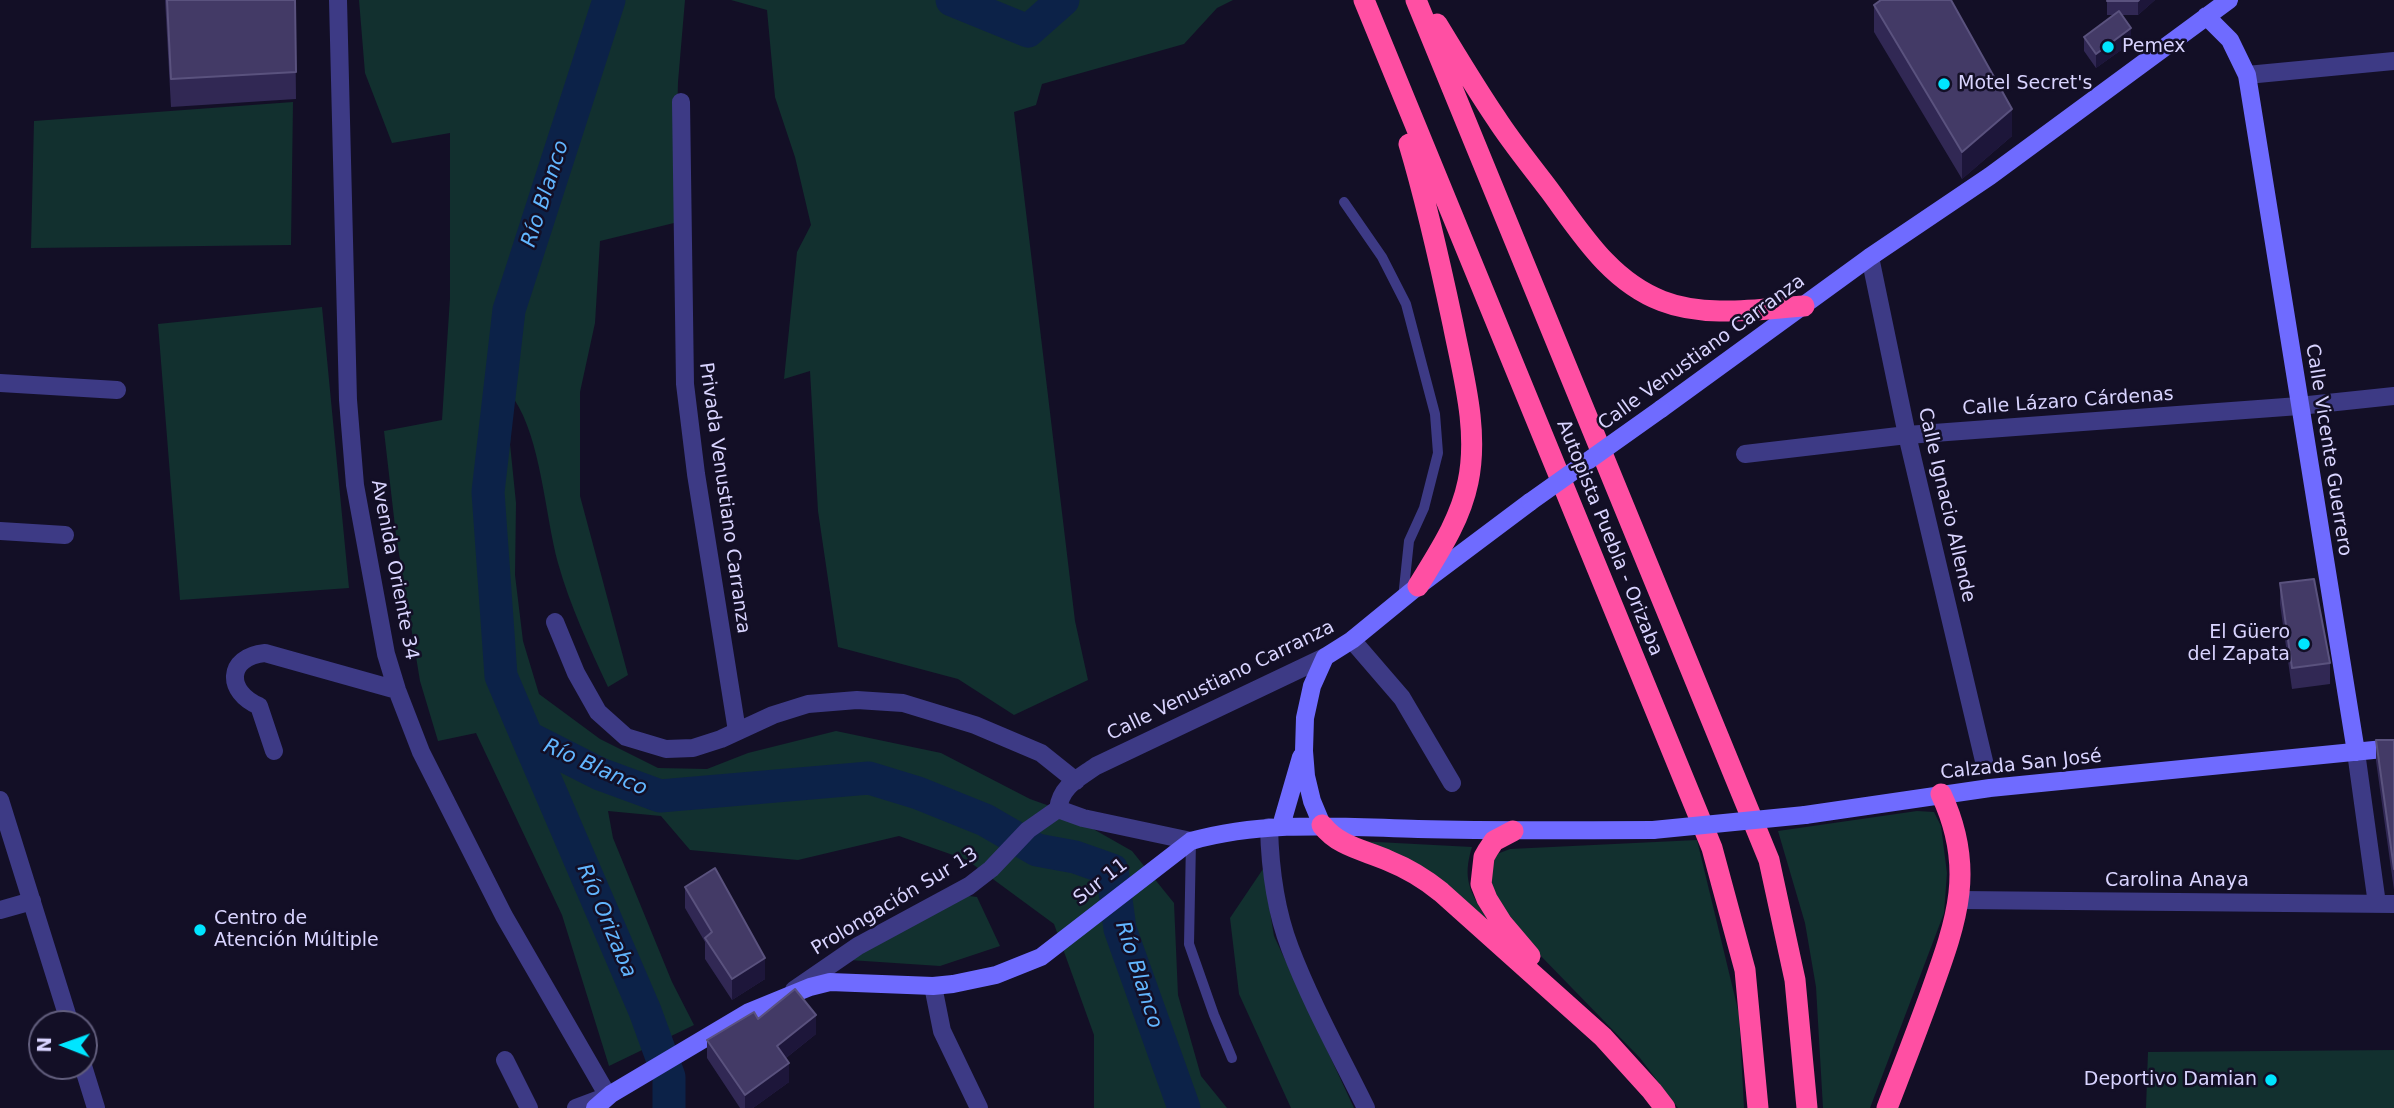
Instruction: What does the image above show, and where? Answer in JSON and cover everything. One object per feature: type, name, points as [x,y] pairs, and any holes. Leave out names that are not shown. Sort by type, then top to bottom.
[{"type":"highway","name":"Autopista Puebla - Orizaba","points":[[1364,0],[1712,848],[1745,970],[1758,1108]]},
{"type":"highway","name":"Autopista Puebla - Orizaba","points":[[1416,0],[1769,860],[1795,980],[1807,1108]]},
{"type":"highway","points":[[1422,0],[1504,130],[1598,257],[1623,278],[1662,302],[1682,307],[1733,310],[1804,306]]},
{"type":"highway","points":[[1373,24],[1429,209],[1463,373],[1472,440],[1468,483],[1452,530],[1410,593]]},
{"type":"highway","points":[[1887,1108],[1948,945],[1959,901],[1961,879],[1957,837],[1941,794]]},
{"type":"highway","points":[[1322,825],[1337,841],[1423,877],[1603,1037]]},
{"type":"highway","points":[[1513,831],[1494,841],[1484,857],[1481,884],[1487,899],[1502,923],[1653,1091],[1665,1108]]},
{"type":"street","name":"Avenida Oriente 34","points":[[338,0],[344,300],[351,437],[355,485],[386,654],[421,752],[504,916],[605,1099]]},
{"type":"street","name":"Calle Venustiano Carranza","points":[[1056,810],[1059,798],[1066,788],[1096,766],[1325,657],[1352,640],[1531,502],[1870,257],[1990,176],[2230,0]]},
{"type":"street","name":"Calle Vicente Guerrero","points":[[2206,16],[2230,40],[2247,75],[2356,752],[2385,904]]},
{"type":"street","points":[[2247,75],[2394,61]]},
{"type":"street","name":"Privada Venustiano Carranza","points":[[681,102],[685,384],[696,474],[737,731]]},
{"type":"street","name":"Calle Ignacio Allende","points":[[1870,257],[1908,435],[1984,761]]},
{"type":"street","points":[[0,383],[117,390]]},
{"type":"street","name":"Calle Lázaro Cárdenas","points":[[1745,454],[1908,435],[2299,406],[2394,396]]},
{"type":"street","points":[[0,531],[65,535]]},
{"type":"street","points":[[555,622],[576,673],[598,712],[626,737],[666,749],[693,748],[807,704],[857,700],[903,703],[975,725],[1041,753],[1076,781]]},
{"type":"street","points":[[1352,640],[1402,698],[1452,783]]},
{"type":"street","points":[[274,751],[259,706],[247,701],[238,690],[234,675],[241,661],[251,655],[265,653],[397,691]]},
{"type":"street","points":[[1322,825],[1306,776],[1304,751],[1305,718],[1312,687],[1325,657]]},
{"type":"street","name":"Calzada San José","points":[[1653,830],[1805,815],[1941,794],[2394,748]]},
{"type":"street","points":[[1304,751],[1275,826],[1270,860],[1274,890],[1289,947],[1366,1108]]},
{"type":"street","points":[[0,800],[66,1010]]},
{"type":"street","points":[[1056,810],[1191,841]]},
{"type":"street","name":"Prolongación Sur 13","points":[[785,996],[858,946],[969,886],[991,869],[1028,830],[1056,810]]},
{"type":"street","name":"Sur 11","points":[[605,1099],[749,1012],[785,996],[830,982],[933,986],[975,981],[1041,957],[1157,865],[1191,841],[1214,834],[1275,826],[1322,825],[1513,831],[1653,830]]},
{"type":"street","points":[[0,910],[32,901]]},
{"type":"street","name":"Carolina Anaya","points":[[1959,901],[2385,904]]},
{"type":"street","points":[[933,986],[942,1031],[979,1108]]},
{"type":"street","points":[[505,1060],[529,1108]]},
{"type":"street","points":[[87,1080],[96,1108]]},
{"type":"street","points":[[576,1108],[605,1099]]},
{"type":"lane","points":[[1344,202],[1382,257],[1406,303],[1435,414],[1438,453],[1424,508],[1409,541],[1410,593]]},
{"type":"lane","points":[[1191,841],[1189,944],[1232,1058]]},
{"type":"green space","points":[[359,0],[685,0],[678,82],[674,223],[600,241],[595,323],[580,392],[580,496],[628,675],[608,687],[580,626],[563,579],[553,544],[536,456],[523,416],[514,399],[510,444],[516,503],[515,575],[523,641],[539,694],[600,739],[658,768],[707,769],[748,753],[836,731],[941,753],[1030,799],[1058,809],[1132,851],[1174,903],[1178,995],[1201,1076],[1227,1108],[1094,1108],[1094,1035],[1054,924],[967,860],[899,836],[798,860],[690,850],[661,816],[608,811],[613,838],[672,982],[694,1025],[609,1066],[562,915],[476,733],[438,741],[420,681],[396,535],[384,431],[442,420],[450,298],[450,133],[392,143],[365,73]]},
{"type":"green space","points":[[731,0],[1233,0],[1217,8],[1184,44],[1042,84],[1036,105],[1014,112],[1075,621],[1088,680],[1014,715],[958,679],[838,647],[818,511],[810,371],[784,379],[797,252],[811,225],[795,157],[775,97],[767,10]]},
{"type":"green space","points":[[293,102],[291,245],[31,248],[34,121]]},
{"type":"green space","points":[[322,307],[349,588],[180,600],[158,324]]},
{"type":"green space","points":[[1917,811],[1934,812],[1941,826],[1947,873],[1944,913],[1870,1108],[1823,1108],[1816,987],[1805,923],[1778,831]]},
{"type":"green space","points":[[1697,840],[1739,1014],[1744,1108],[1678,1108],[1640,1058],[1536,951],[1498,906],[1490,882],[1491,866],[1497,854],[1510,849]]},
{"type":"green space","points":[[1358,841],[1472,847],[1468,868],[1469,885],[1487,919]]},
{"type":"green space","points":[[1263,869],[1274,936],[1354,1108],[1291,1108],[1239,994],[1230,918]]},
{"type":"green space","points":[[961,895],[977,897],[1000,946],[940,966],[849,960]]},
{"type":"green space","name":"Deportivo Damian","points":[[2394,1050],[2394,1108],[2146,1108],[2148,1052]]},
{"type":"building","points":[[167,0],[295,0],[296,72],[171,79]]},
{"type":"building","name":"Motel Secret's","points":[[1881,0],[1951,0],[2012,109],[1962,152],[1874,5]]},
{"type":"building","points":[[2119,11],[2131,28],[2096,54],[2084,37]]},
{"type":"building","name":"El Güero del Zapata","points":[[2314,579],[2330,663],[2292,668],[2280,583]]},
{"type":"building","points":[[2376,740],[2394,740],[2394,869]]},
{"type":"building","points":[[715,868],[765,958],[732,979],[705,938],[712,932],[685,887]]},
{"type":"building","points":[[795,989],[816,1015],[777,1046],[789,1063],[745,1095],[707,1040],[754,1012],[758,1019]]},
{"type":"waterway","name":"Río Blanco","points":[[609,0],[509,310],[488,492],[501,676],[527,737],[600,774],[660,796],[869,778],[918,793],[985,820],[1037,850],[1075,857],[1112,870],[1120,929],[1184,1108]]},
{"type":"waterway","name":"Río Blanco","points":[[952,0],[1028,31],[1063,0]]},
{"type":"waterway","name":"Río Orizaba","points":[[527,737],[645,1011],[669,1077],[669,1108]]},
{"type":"place","name":"Pemex","points":[[2108,47]]},
{"type":"place","name":"Motel Secret's","points":[[1944,84]]},
{"type":"place","name":"El Güero del Zapata","points":[[2304,644]]},
{"type":"place","name":"Centro de Atención Múltiple","points":[[200,930]]},
{"type":"place","name":"Deportivo Damian","points":[[2271,1080]]}]
